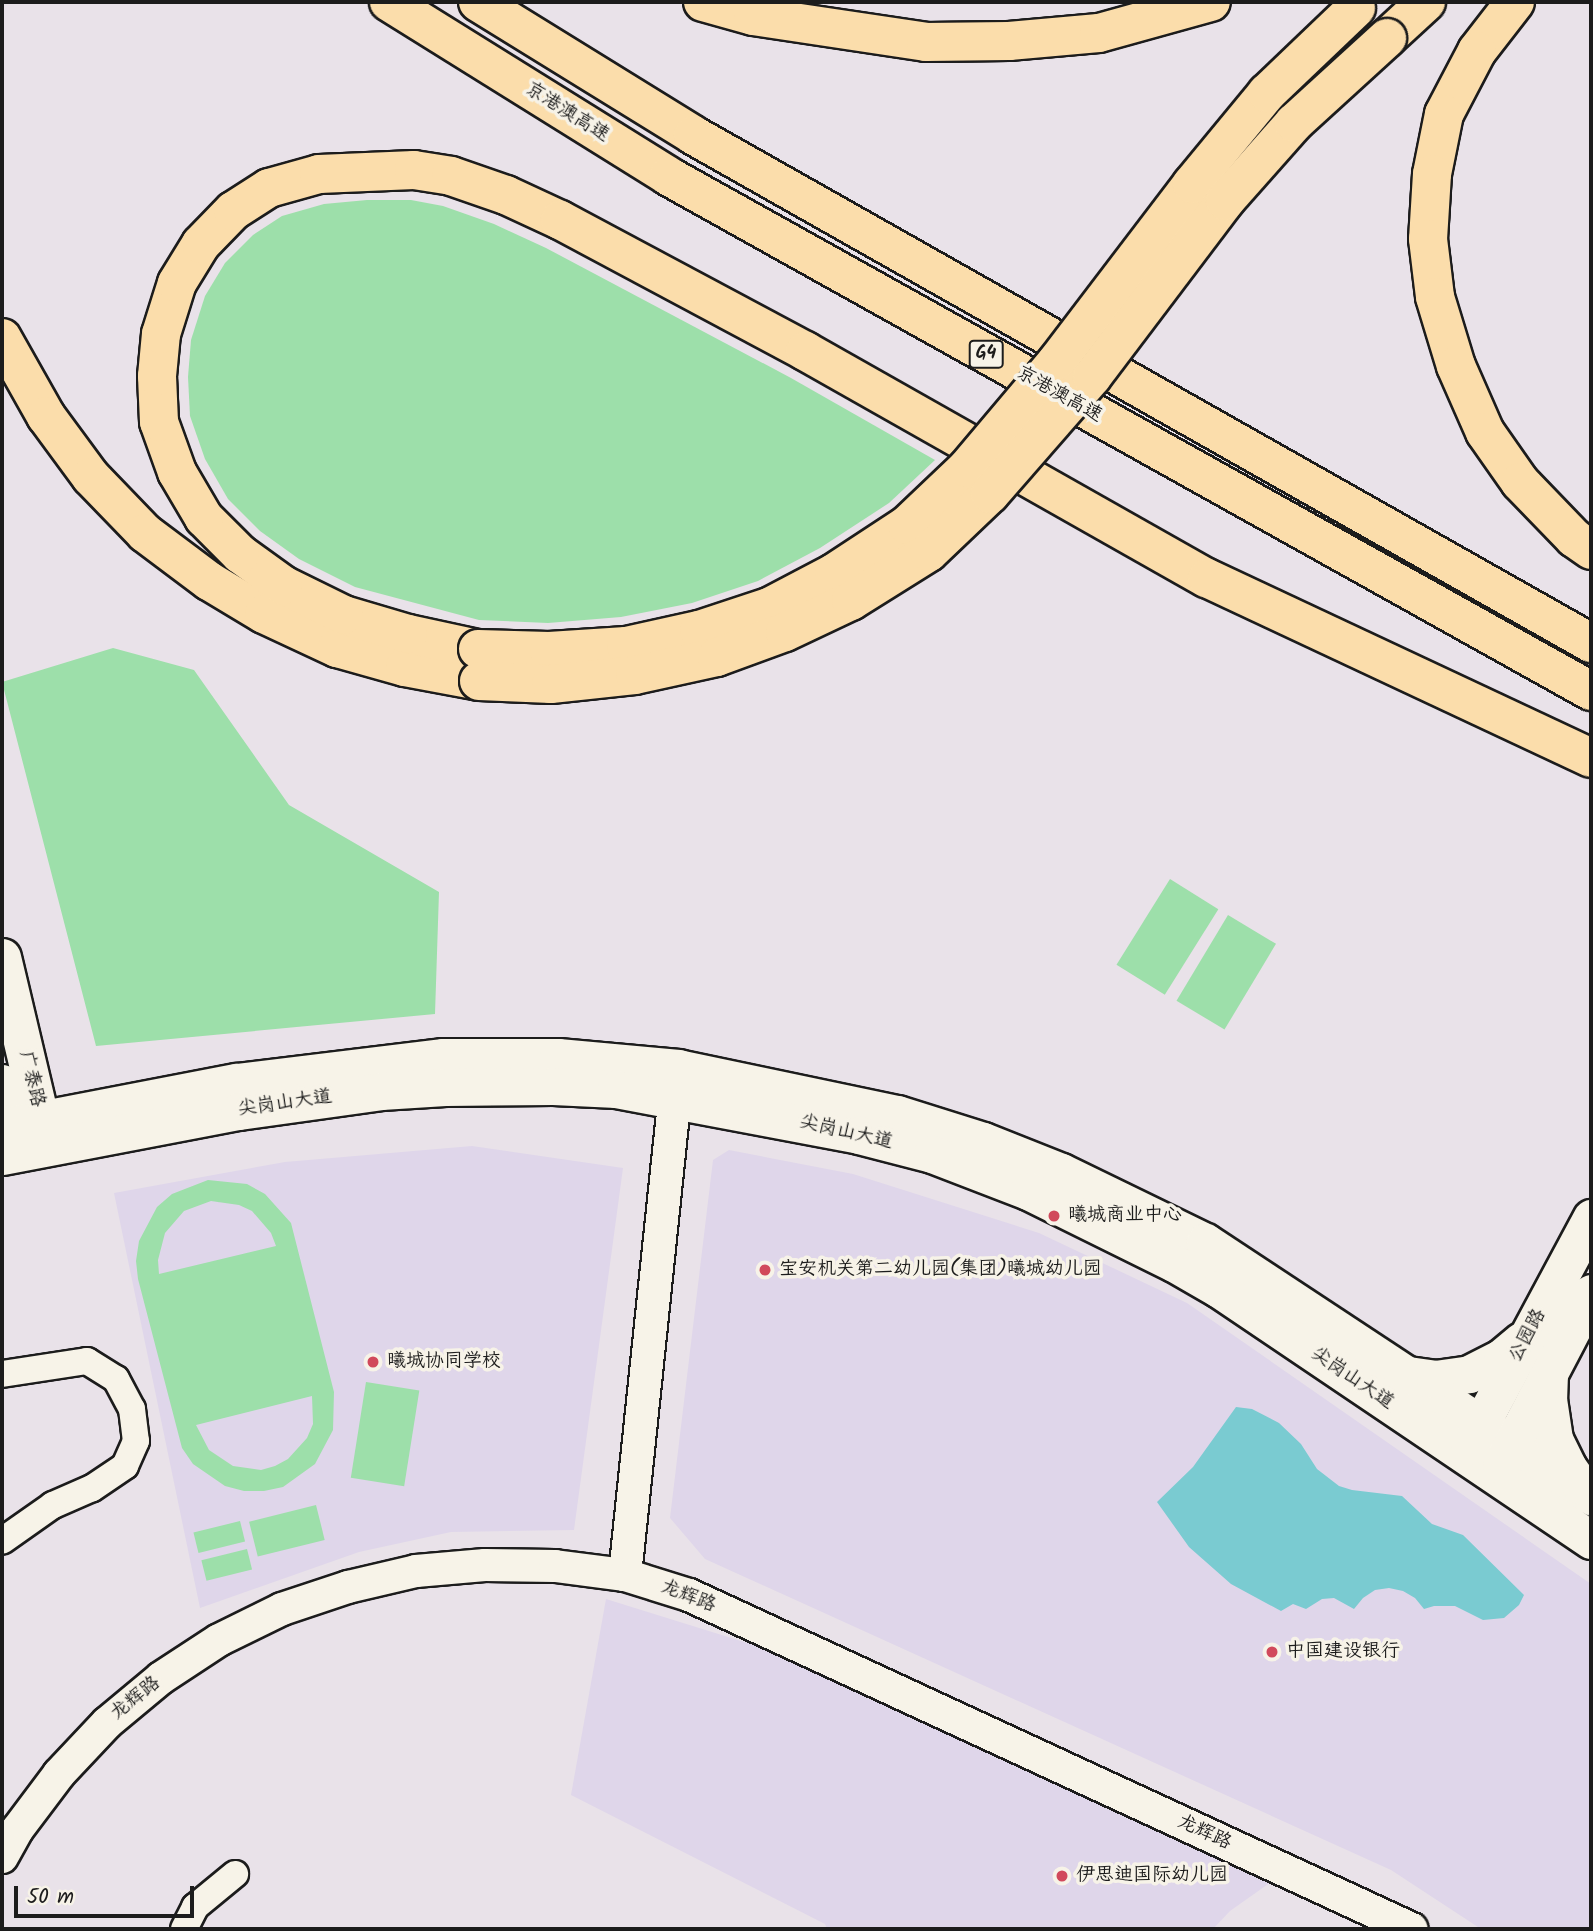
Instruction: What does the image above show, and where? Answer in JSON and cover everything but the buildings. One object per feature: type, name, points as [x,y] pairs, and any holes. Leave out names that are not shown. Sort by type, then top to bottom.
[{"type":"highway","name":"京港澳高速","points":[[389,2],[668,176],[1591,691]]},
{"type":"highway","name":"G4","points":[[478,2],[693,135],[1591,643]]},
{"type":"highway","points":[[703,2],[752,16],[926,42],[1009,41],[1099,33],[1211,2]]},
{"type":"highway","points":[[1426,2],[1294,123],[1225,201],[1092,377],[990,494],[929,552],[851,601],[785,632],[717,657],[635,675],[551,684],[478,665],[408,634],[344,615],[283,585],[240,554],[204,518],[177,472],[159,422],[157,376],[161,334],[177,283],[201,244],[225,219],[269,188],[319,174],[414,170],[451,176],[506,195],[560,220],[805,351],[1207,578],[1591,758]]},
{"type":"highway","points":[[1515,2],[1476,51],[1444,114],[1432,174],[1428,239],[1435,297],[1455,366],[1485,432],[1520,482],[1574,538],[1591,550]]},
{"type":"highway","points":[[2,338],[46,416],[90,477],[145,533],[209,581],[264,614],[337,648],[405,667],[478,665],[549,651],[626,646],[699,630],[769,607],[834,573],[907,525],[967,468],[1058,360],[1192,184],[1267,93],[1359,5]]},
{"type":"main road","name":"广泰路","points":[[2,957],[20,1138]]},
{"type":"main road","name":"尖岗山大道","points":[[20,1138],[248,1080],[443,1057],[558,1057],[676,1083],[897,1114],[982,1141],[1061,1172],[1205,1242],[1406,1375],[1472,1440]]},
{"type":"main road","name":"广泰路","points":[[2,1083],[20,1138]]},
{"type":"main road","name":"尖岗山大道","points":[[676,1083],[781,1118],[932,1154],[1074,1212],[1219,1289],[1504,1460],[1588,1495]]},
{"type":"main road","name":"公园路","points":[[1472,1440],[1591,1218]]},
{"type":"main road","name":"公园路","points":[[1504,1460],[1591,1293]]},
{"type":"main road","points":[[1406,1375],[1435,1379],[1469,1374],[1502,1357],[1530,1333]]},
{"type":"main road","points":[[1549,1373],[1548,1399],[1555,1438],[1567,1466],[1588,1495]]},
{"type":"main road","name":"尖岗山大道","points":[[1504,1460],[1591,1540]]},
{"type":"street","points":[[625,1575],[676,1083]]},
{"type":"street","points":[[2,1374],[87,1361],[116,1379],[132,1409],[136,1441],[125,1466],[92,1488],[53,1505],[2,1541]]},
{"type":"street","name":"龙辉路","points":[[2,1857],[17,1830],[59,1774],[107,1723],[161,1678],[219,1640],[282,1609],[348,1587],[416,1571],[485,1564],[555,1566],[625,1575],[689,1595],[1412,1929]]},
{"type":"street","points":[[184,1929],[195,1907],[235,1874]]},
{"type":"shaded area","name":"曦城协同学校","points":[[472,1146],[623,1168],[574,1530],[451,1532],[359,1552],[200,1608],[114,1193],[285,1162]]},
{"type":"shaded area","name":"曦城商业中心","points":[[729,1150],[853,1174],[1039,1233],[1187,1303],[1591,1584],[1591,1929],[1481,1929],[1391,1870],[705,1559],[670,1518],[713,1160]]},
{"type":"shaded area","points":[[606,1599],[757,1646],[1271,1882],[1230,1911],[1213,1929],[827,1929],[825,1924],[571,1795]]},
{"type":"green space","points":[[411,200],[443,206],[494,224],[546,248],[791,378],[935,460],[889,503],[820,548],[758,581],[692,603],[621,617],[548,623],[479,620],[355,587],[299,559],[260,531],[228,499],[205,459],[190,416],[188,377],[191,340],[205,296],[225,263],[253,235],[282,216],[324,204]]},
{"type":"green space","points":[[113,648],[194,670],[289,805],[439,892],[435,1014],[96,1046],[2,682]]},
{"type":"green space","points":[[1170,879],[1218,909],[1165,995],[1116,965]]},
{"type":"green space","points":[[1228,915],[1276,944],[1224,1030],[1176,1001]]},
{"type":"green space","points":[[208,1180],[247,1184],[265,1194],[291,1223],[334,1392],[333,1430],[315,1464],[283,1487],[244,1491],[225,1486],[193,1464],[182,1448],[138,1279],[136,1261],[139,1241],[157,1207],[172,1194]],"holes":[[[211,1201],[239,1205],[252,1211],[271,1233],[276,1246],[159,1274],[158,1260],[165,1233],[184,1211]],[[312,1396],[313,1424],[307,1438],[288,1459],[261,1470],[233,1466],[209,1450],[196,1425]]]},
{"type":"green space","points":[[366,1382],[419,1390],[404,1486],[351,1478]]},
{"type":"green space","points":[[316,1505],[325,1540],[258,1557],[249,1522]]},
{"type":"green space","points":[[240,1521],[245,1541],[199,1553],[193,1533]]},
{"type":"green space","points":[[247,1549],[252,1569],[206,1581],[201,1560]]},
{"type":"water","points":[[1236,1407],[1252,1409],[1279,1423],[1301,1444],[1317,1469],[1339,1486],[1402,1496],[1432,1524],[1463,1535],[1524,1595],[1519,1605],[1504,1618],[1483,1620],[1455,1606],[1424,1609],[1415,1598],[1403,1591],[1389,1588],[1375,1590],[1363,1598],[1354,1609],[1334,1598],[1322,1599],[1306,1609],[1293,1604],[1281,1611],[1231,1584],[1189,1547],[1157,1502],[1193,1467]]},
{"type":"place","name":"曦城商业中心","points":[[1054,1216]]},
{"type":"place","name":"宝安机关第二幼儿园(集团)曦城幼儿园","points":[[765,1270]]},
{"type":"place","name":"曦城协同学校","points":[[373,1362]]},
{"type":"place","name":"中国建设银行","points":[[1272,1652]]},
{"type":"place","name":"伊思迪国际幼儿园","points":[[1062,1876]]}]
